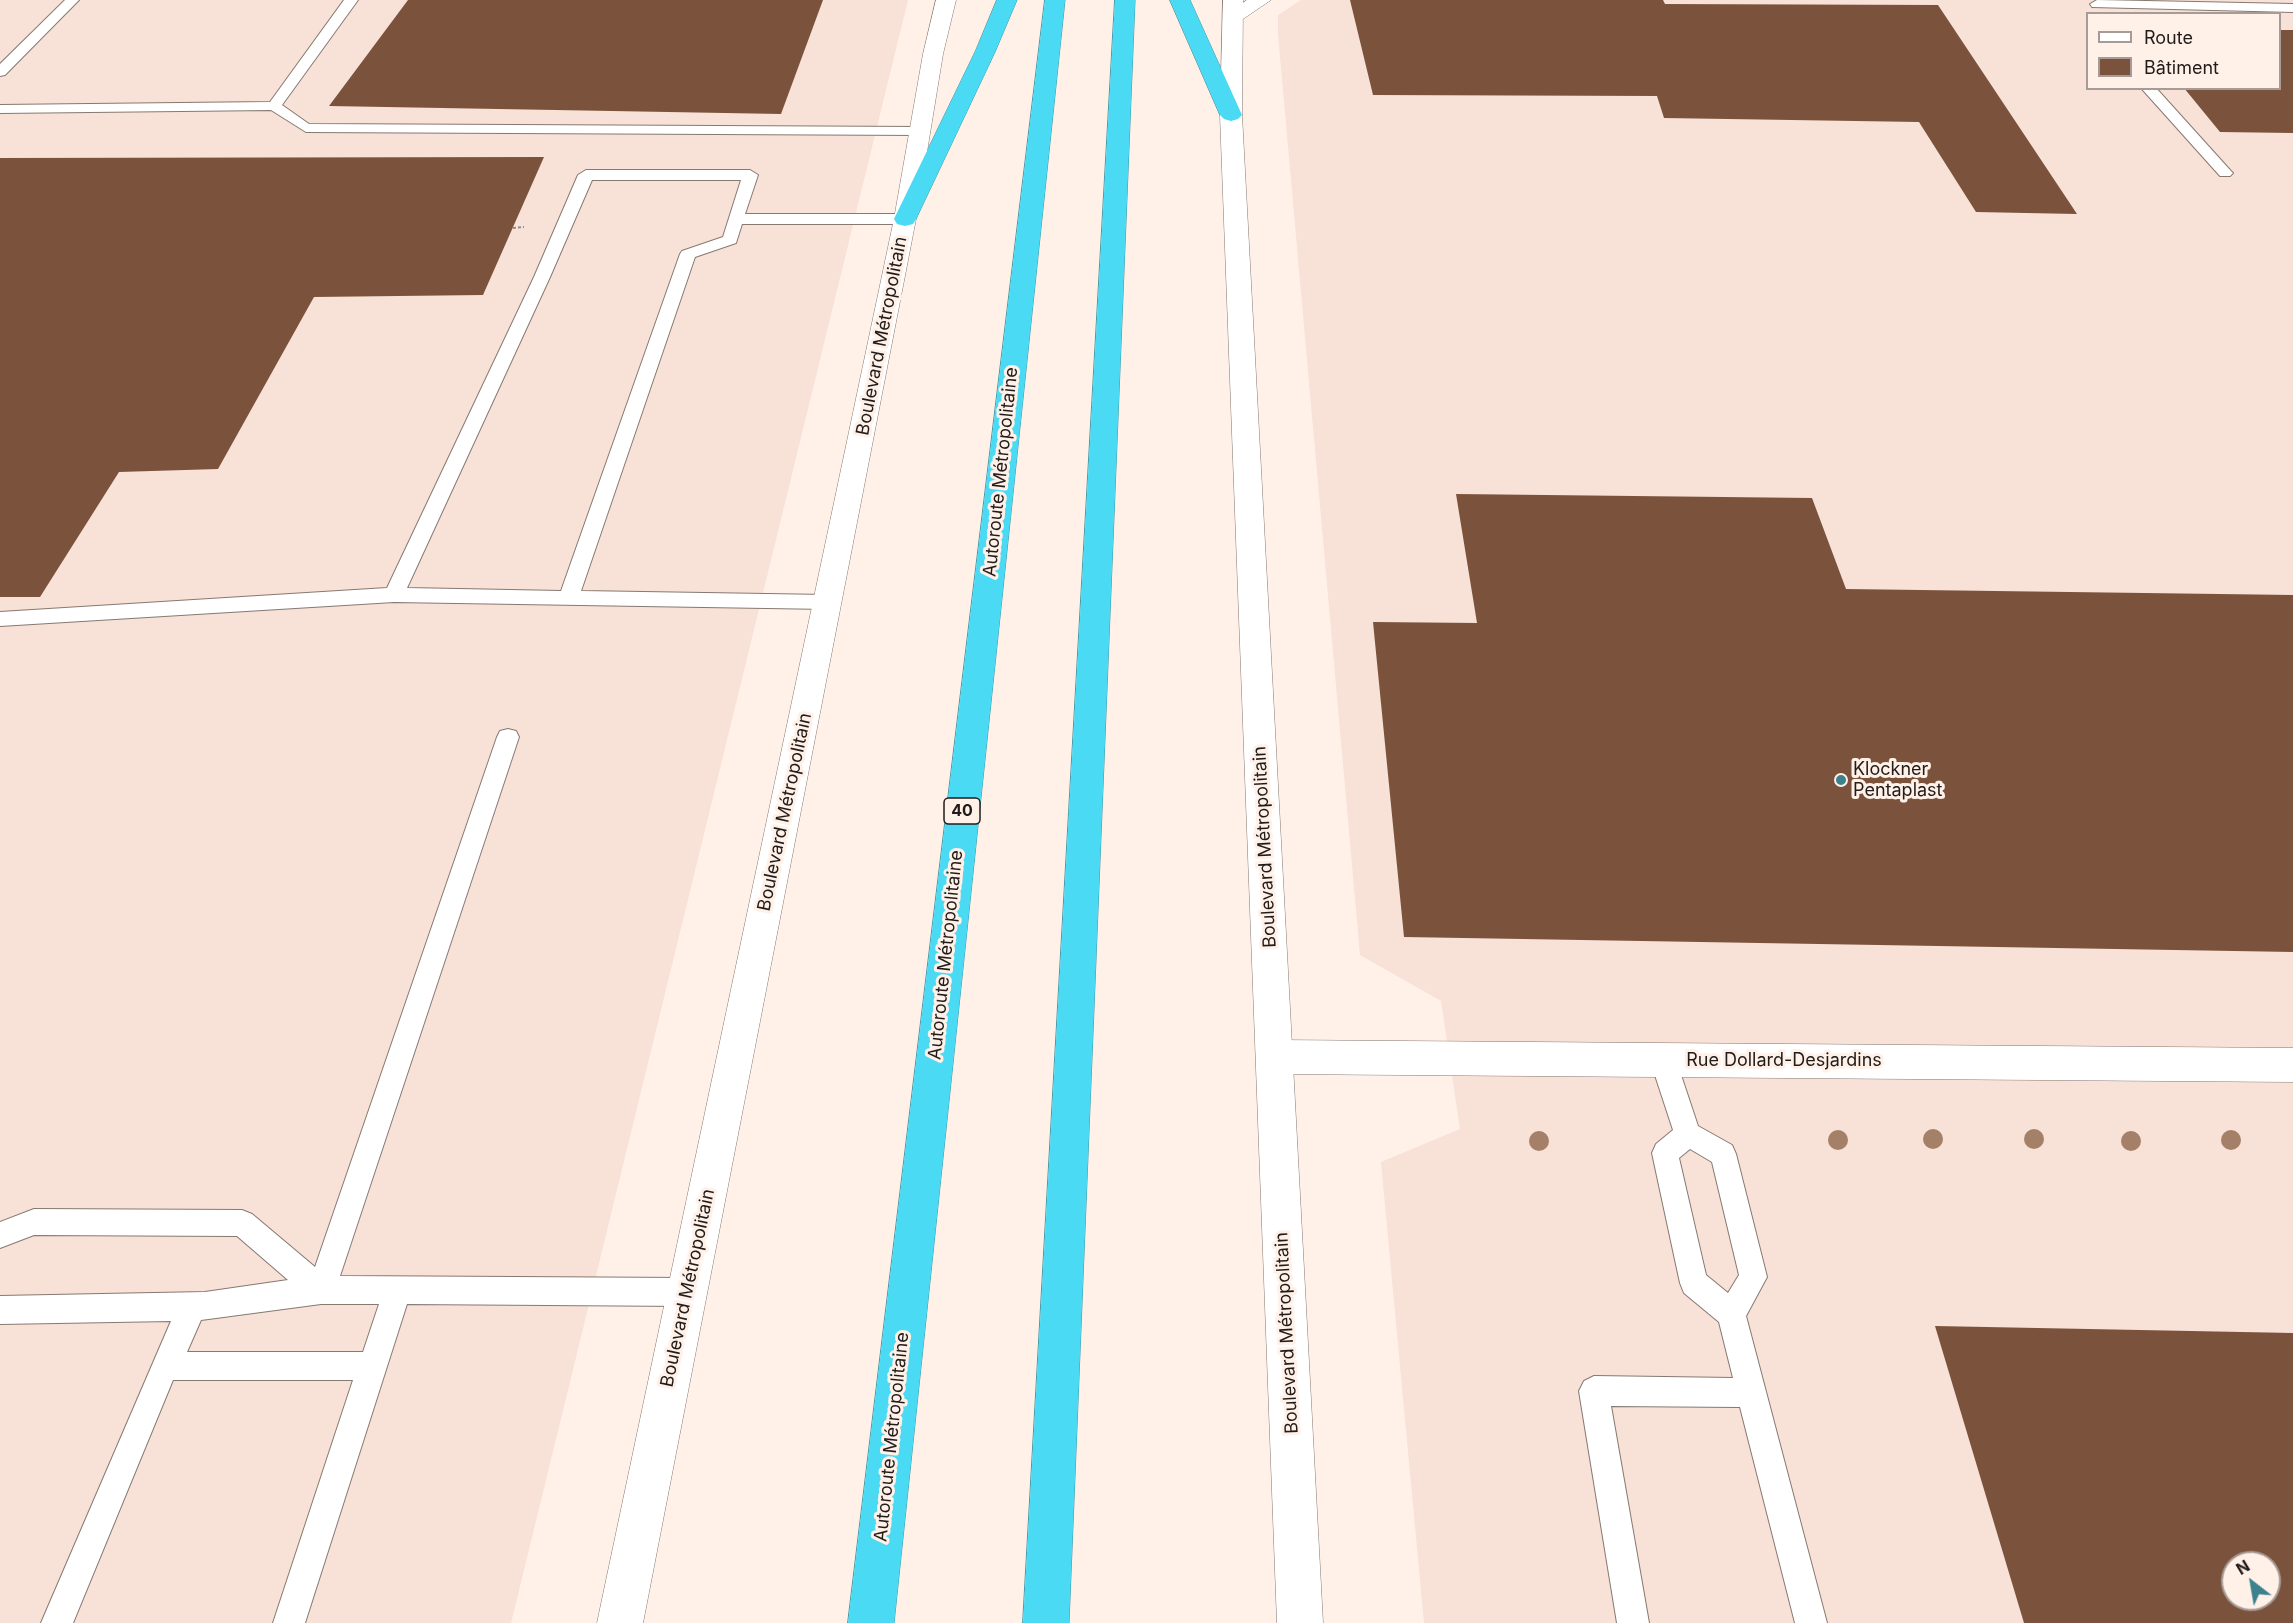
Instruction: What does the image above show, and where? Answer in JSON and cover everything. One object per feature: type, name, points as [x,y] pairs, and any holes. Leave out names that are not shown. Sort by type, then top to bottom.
[{"type":"highway","points":[[905,219],[985,52],[1007,0]]},
{"type":"highway","name":"Autoroute Métropolitaine","points":[[871,1623],[1055,0]]},
{"type":"highway","points":[[1046,1623],[1125,0]]},
{"type":"highway","points":[[1180,0],[1231,115]]},
{"type":"main road","name":"Boulevard Métropolitain","points":[[620,1623],[905,219],[946,0]]},
{"type":"main road","points":[[1233,9],[1261,0]]},
{"type":"main road","name":"Boulevard Métropolitain","points":[[1233,9],[1231,115],[1300,1623]]},
{"type":"main road","name":"Rue Dollard-Desjardins","points":[[1275,1057],[2293,1065]]},
{"type":"lane","points":[[0,72],[72,0]]},
{"type":"lane","points":[[274,106],[351,0]]},
{"type":"lane","points":[[2097,6],[2293,8]]},
{"type":"lane","points":[[2150,90],[2225,173]]},
{"type":"lane","points":[[0,109],[274,106],[306,128],[920,131]]},
{"type":"lane","points":[[394,595],[586,175],[750,175],[730,240],[688,254],[569,597]]},
{"type":"lane","points":[[736,219],[905,219]]},
{"type":"lane","points":[[0,619],[394,595],[828,602]]},
{"type":"lane","points":[[321,1290],[508,737]]},
{"type":"lane","points":[[1663,1060],[1688,1134],[1723,1154],[1753,1277],[1731,1314]]},
{"type":"lane","points":[[1688,1134],[1665,1153],[1694,1283],[1731,1314],[1811,1623]]},
{"type":"lane","points":[[0,1235],[34,1222],[242,1223],[321,1290]]},
{"type":"lane","points":[[0,1310],[192,1306],[321,1290],[687,1292]]},
{"type":"lane","points":[[289,1623],[397,1291]]},
{"type":"lane","points":[[57,1623],[192,1306]]},
{"type":"lane","points":[[165,1366],[372,1366]]},
{"type":"lane","points":[[1633,1623],[1594,1391],[1752,1393]]},
{"type":"shaded area","points":[[0,0],[908,0],[511,1623],[0,1623]]},
{"type":"shaded area","points":[[1301,0],[2293,0],[2293,1623],[1424,1623],[1381,1162],[1460,1129],[1441,1001],[1360,955],[1278,15]]},
{"type":"building","points":[[408,0],[823,0],[781,114],[329,106]]},
{"type":"building","points":[[1350,0],[1663,0],[1665,4],[1938,5],[2077,214],[1976,212],[1919,122],[1664,118],[1657,96],[1373,95]]},
{"type":"building","points":[[2281,30],[2293,30],[2293,133],[2220,132],[2186,90],[2281,90]]},
{"type":"building","points":[[544,157],[483,295],[314,297],[218,469],[119,472],[40,597],[0,597],[0,158]]},
{"type":"building","name":"Klockner Pentaplast","points":[[1456,494],[1812,498],[1846,589],[2293,595],[2293,952],[1404,937],[1373,622],[1477,623]]},
{"type":"building","points":[[1935,1326],[2293,1333],[2293,1623],[2024,1623]]},
{"type":"place","name":"Klockner Pentaplast","points":[[1841,780]]}]
